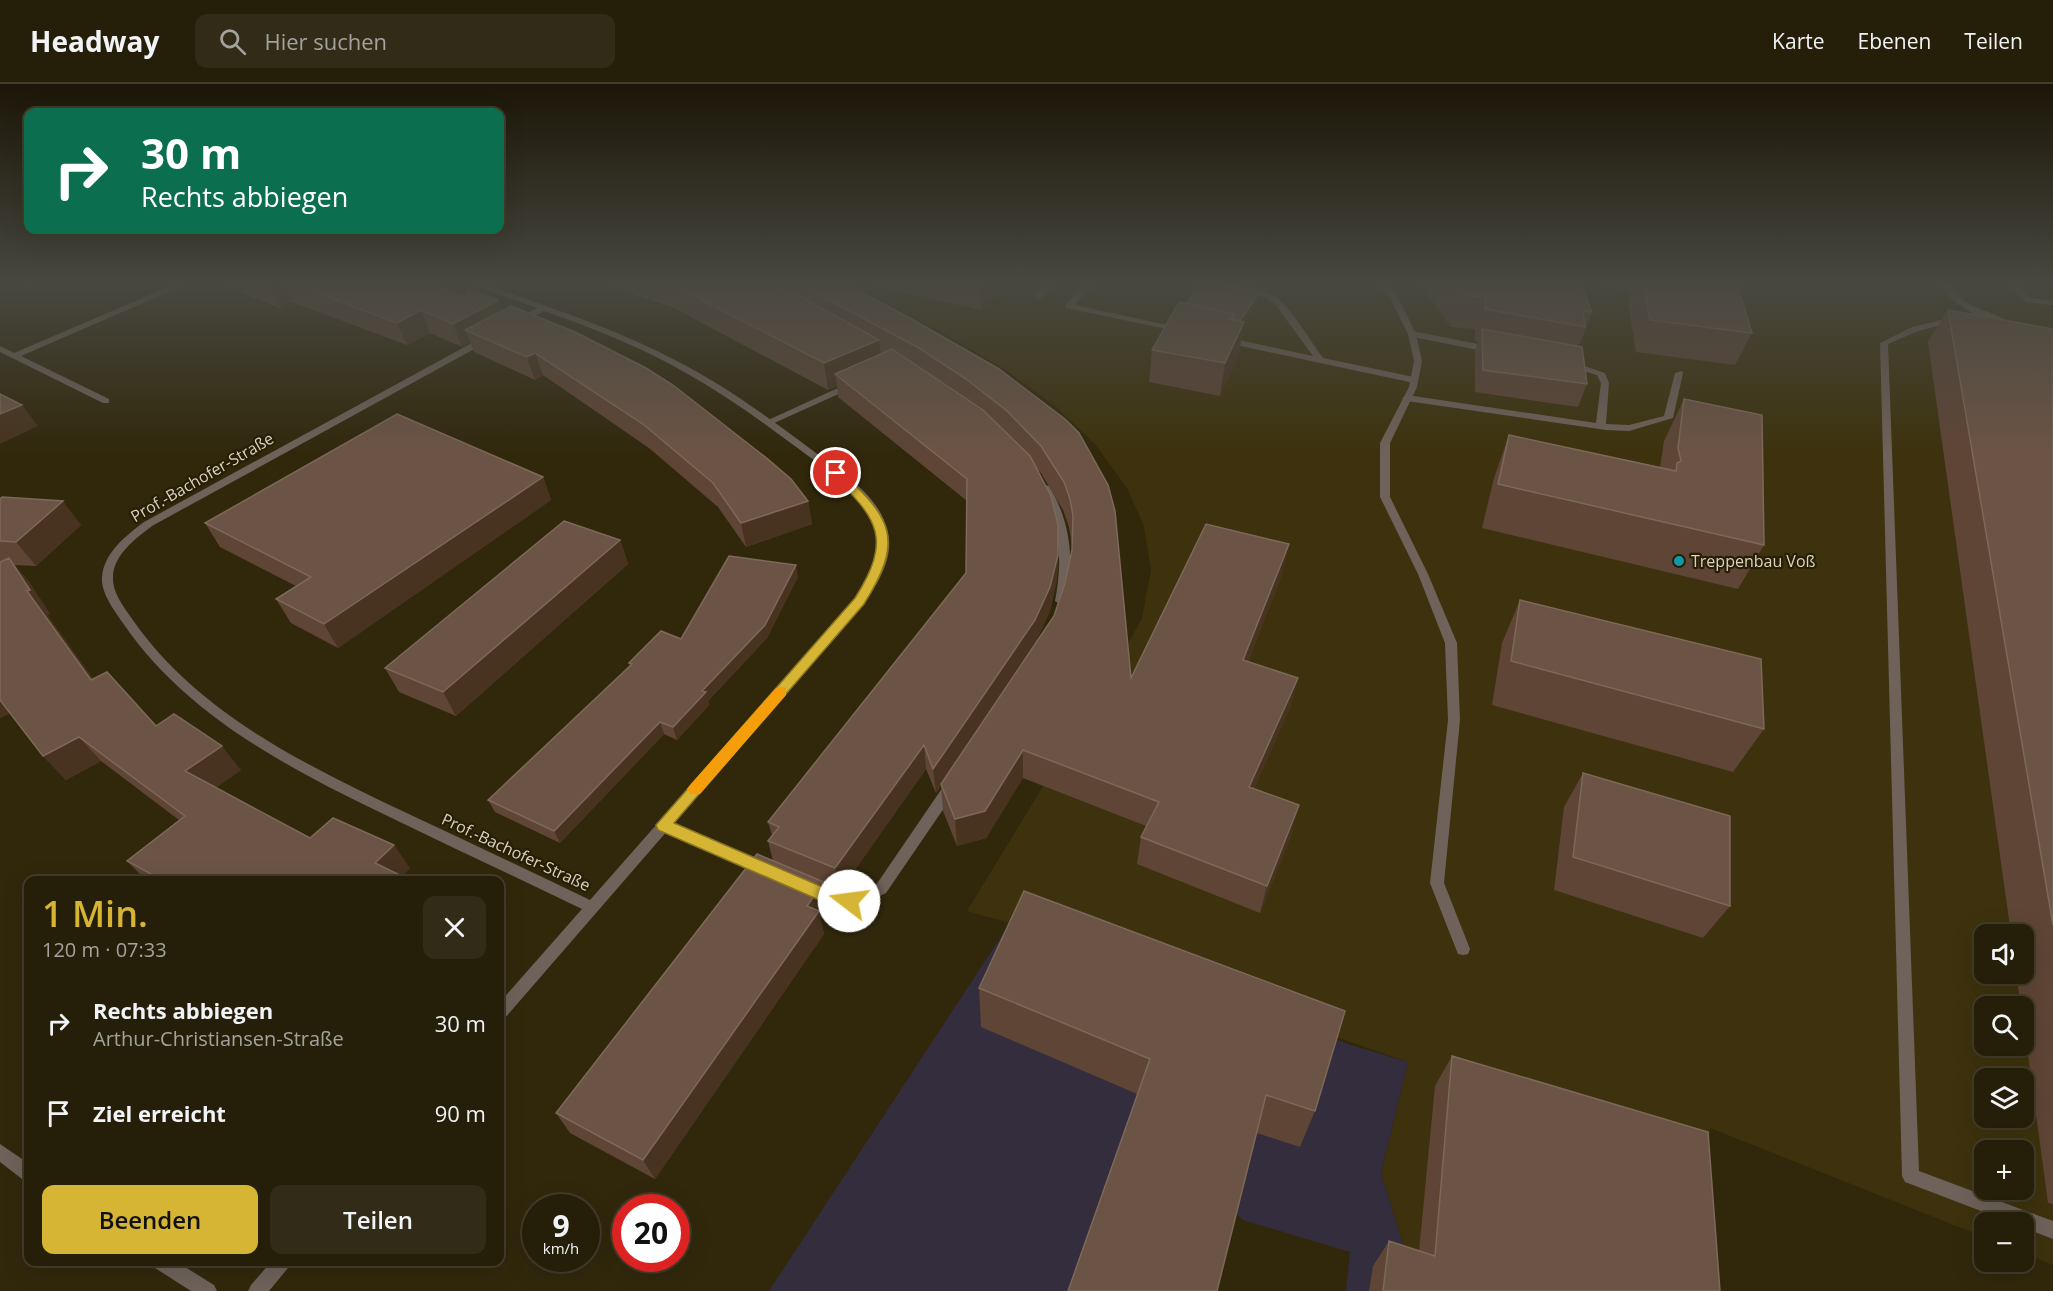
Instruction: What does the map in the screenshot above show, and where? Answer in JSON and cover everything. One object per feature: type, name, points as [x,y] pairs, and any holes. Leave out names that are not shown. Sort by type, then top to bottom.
[{"type":"street","points":[[13,356],[50,340]]},
{"type":"street","name":"Prof.-Bachofer-Straße","points":[[484,340],[148,524],[117,554],[110,564],[107,584],[129,624],[150,651],[196,695],[254,737],[341,788],[592,907]]},
{"type":"street","points":[[504,1008],[860,601],[870,588],[882,560],[883,534],[873,509],[836,473],[769,422],[723,391],[670,361],[625,340]]},
{"type":"street","points":[[1228,340],[1414,380]]},
{"type":"street","points":[[1306,340],[1320,360]]},
{"type":"street","points":[[1413,340],[1418,361],[1414,380],[1385,443],[1385,497],[1423,574],[1451,644],[1454,720],[1437,883],[1463,949]]},
{"type":"street","points":[[1445,340],[1501,351]]},
{"type":"street","points":[[1890,340],[1884,343],[1911,1176],[2053,1230]]},
{"type":"street","points":[[0,349],[106,400]]},
{"type":"street","points":[[1557,362],[1601,373],[1605,383],[1600,426]]},
{"type":"street","points":[[1407,398],[1600,426],[1629,428],[1668,418],[1679,373]]},
{"type":"street","points":[[769,422],[863,380]]},
{"type":"street","points":[[1037,475],[1056,510],[1065,541],[1066,574],[1056,618]]},
{"type":"street","points":[[801,885],[840,901],[858,900],[874,894],[886,882],[960,773]]},
{"type":"street","points":[[664,825],[779,876]]},
{"type":"street","points":[[0,1152],[24,1170]]},
{"type":"street","points":[[167,1266],[208,1291]]},
{"type":"street","points":[[257,1291],[279,1266]]},
{"type":"shaded area","points":[[957,340],[2053,340],[2053,1265],[2034,1257],[2034,1212],[1974,1212],[1974,1233],[1710,1128],[1702,1291],[1523,1291],[1404,1248],[1381,1173],[1408,1062],[1010,923],[967,911],[1114,670],[1142,618],[1151,570],[1144,526],[1127,488],[1095,444],[1055,406],[1006,370]]},
{"type":"shaded area","points":[[1010,923],[1354,1046],[1408,1062],[1381,1173],[1404,1248],[1523,1291],[1346,1291],[1350,1252],[1243,1220],[1234,1212],[1214,1291],[769,1291]]},
{"type":"building","points":[[489,340],[591,340],[646,368],[673,385],[769,460],[791,479],[808,501],[741,523],[713,483],[643,424],[535,353],[527,357]]},
{"type":"building","points":[[780,340],[878,340],[824,363]]},
{"type":"building","points":[[905,340],[949,340],[999,369],[1065,419],[1079,433],[1108,485],[1115,511],[1131,678],[1206,524],[1289,544],[1243,660],[1298,678],[1249,787],[1299,805],[1267,886],[1141,837],[1159,802],[1023,750],[985,811],[955,819],[941,784],[1054,616],[1065,583],[1072,550],[1073,516],[1064,482],[1041,446],[1007,411],[966,379]]},
{"type":"building","points":[[1157,340],[1236,340],[1225,363],[1152,350]]},
{"type":"building","points":[[1482,340],[1545,340],[1582,347],[1587,384],[1483,370]]},
{"type":"building","points":[[1953,340],[2053,340],[2053,925]]},
{"type":"building","points":[[892,349],[983,410],[1030,456],[1051,496],[1058,525],[1058,555],[1050,587],[1035,620],[933,769],[924,745],[835,868],[768,841],[779,827],[768,822],[966,573],[967,479],[835,374]]},
{"type":"building","points":[[0,394],[22,405],[0,414]]},
{"type":"building","points":[[1684,399],[1762,415],[1764,545],[1498,484],[1509,435],[1676,471],[1677,463],[1681,461],[1678,448]]},
{"type":"building","points":[[397,414],[543,477],[324,624],[276,599],[311,577],[205,523]]},
{"type":"building","points":[[2,497],[63,501],[16,542],[0,541],[0,499]]},
{"type":"building","points":[[564,521],[620,540],[443,692],[385,668]]},
{"type":"building","points":[[729,556],[796,565],[765,625],[702,691],[706,692],[673,727],[660,722],[554,831],[488,800],[632,664],[629,663],[661,631],[681,639]]},
{"type":"building","points":[[9,558],[30,590],[27,591],[91,680],[107,672],[156,726],[174,714],[222,746],[185,771],[310,838],[333,818],[394,845],[375,863],[402,876],[155,876],[127,861],[185,816],[79,737],[43,756],[0,700],[0,562]]},
{"type":"building","points":[[1520,600],[1761,659],[1764,729],[1511,661]]},
{"type":"building","points":[[1583,773],[1730,816],[1730,906],[1573,857]]},
{"type":"building","points":[[757,854],[824,882],[807,906],[819,911],[643,1160],[556,1113]]},
{"type":"building","points":[[1024,891],[1345,1011],[1315,1111],[1266,1095],[1217,1291],[1068,1291],[1150,1059],[979,988]]},
{"type":"building","points":[[1452,1056],[1708,1132],[1720,1291],[1383,1291],[1389,1241],[1435,1256]]},
{"type":"slow traffic","points":[[695,789],[781,692]]},
{"type":"place","name":"Treppenbau Voß","points":[[1679,561]]},
{"type":"route","points":[[836,473],[873,509],[879,521],[884,547],[877,574],[860,601],[664,825],[832,898],[849,901]]}]
